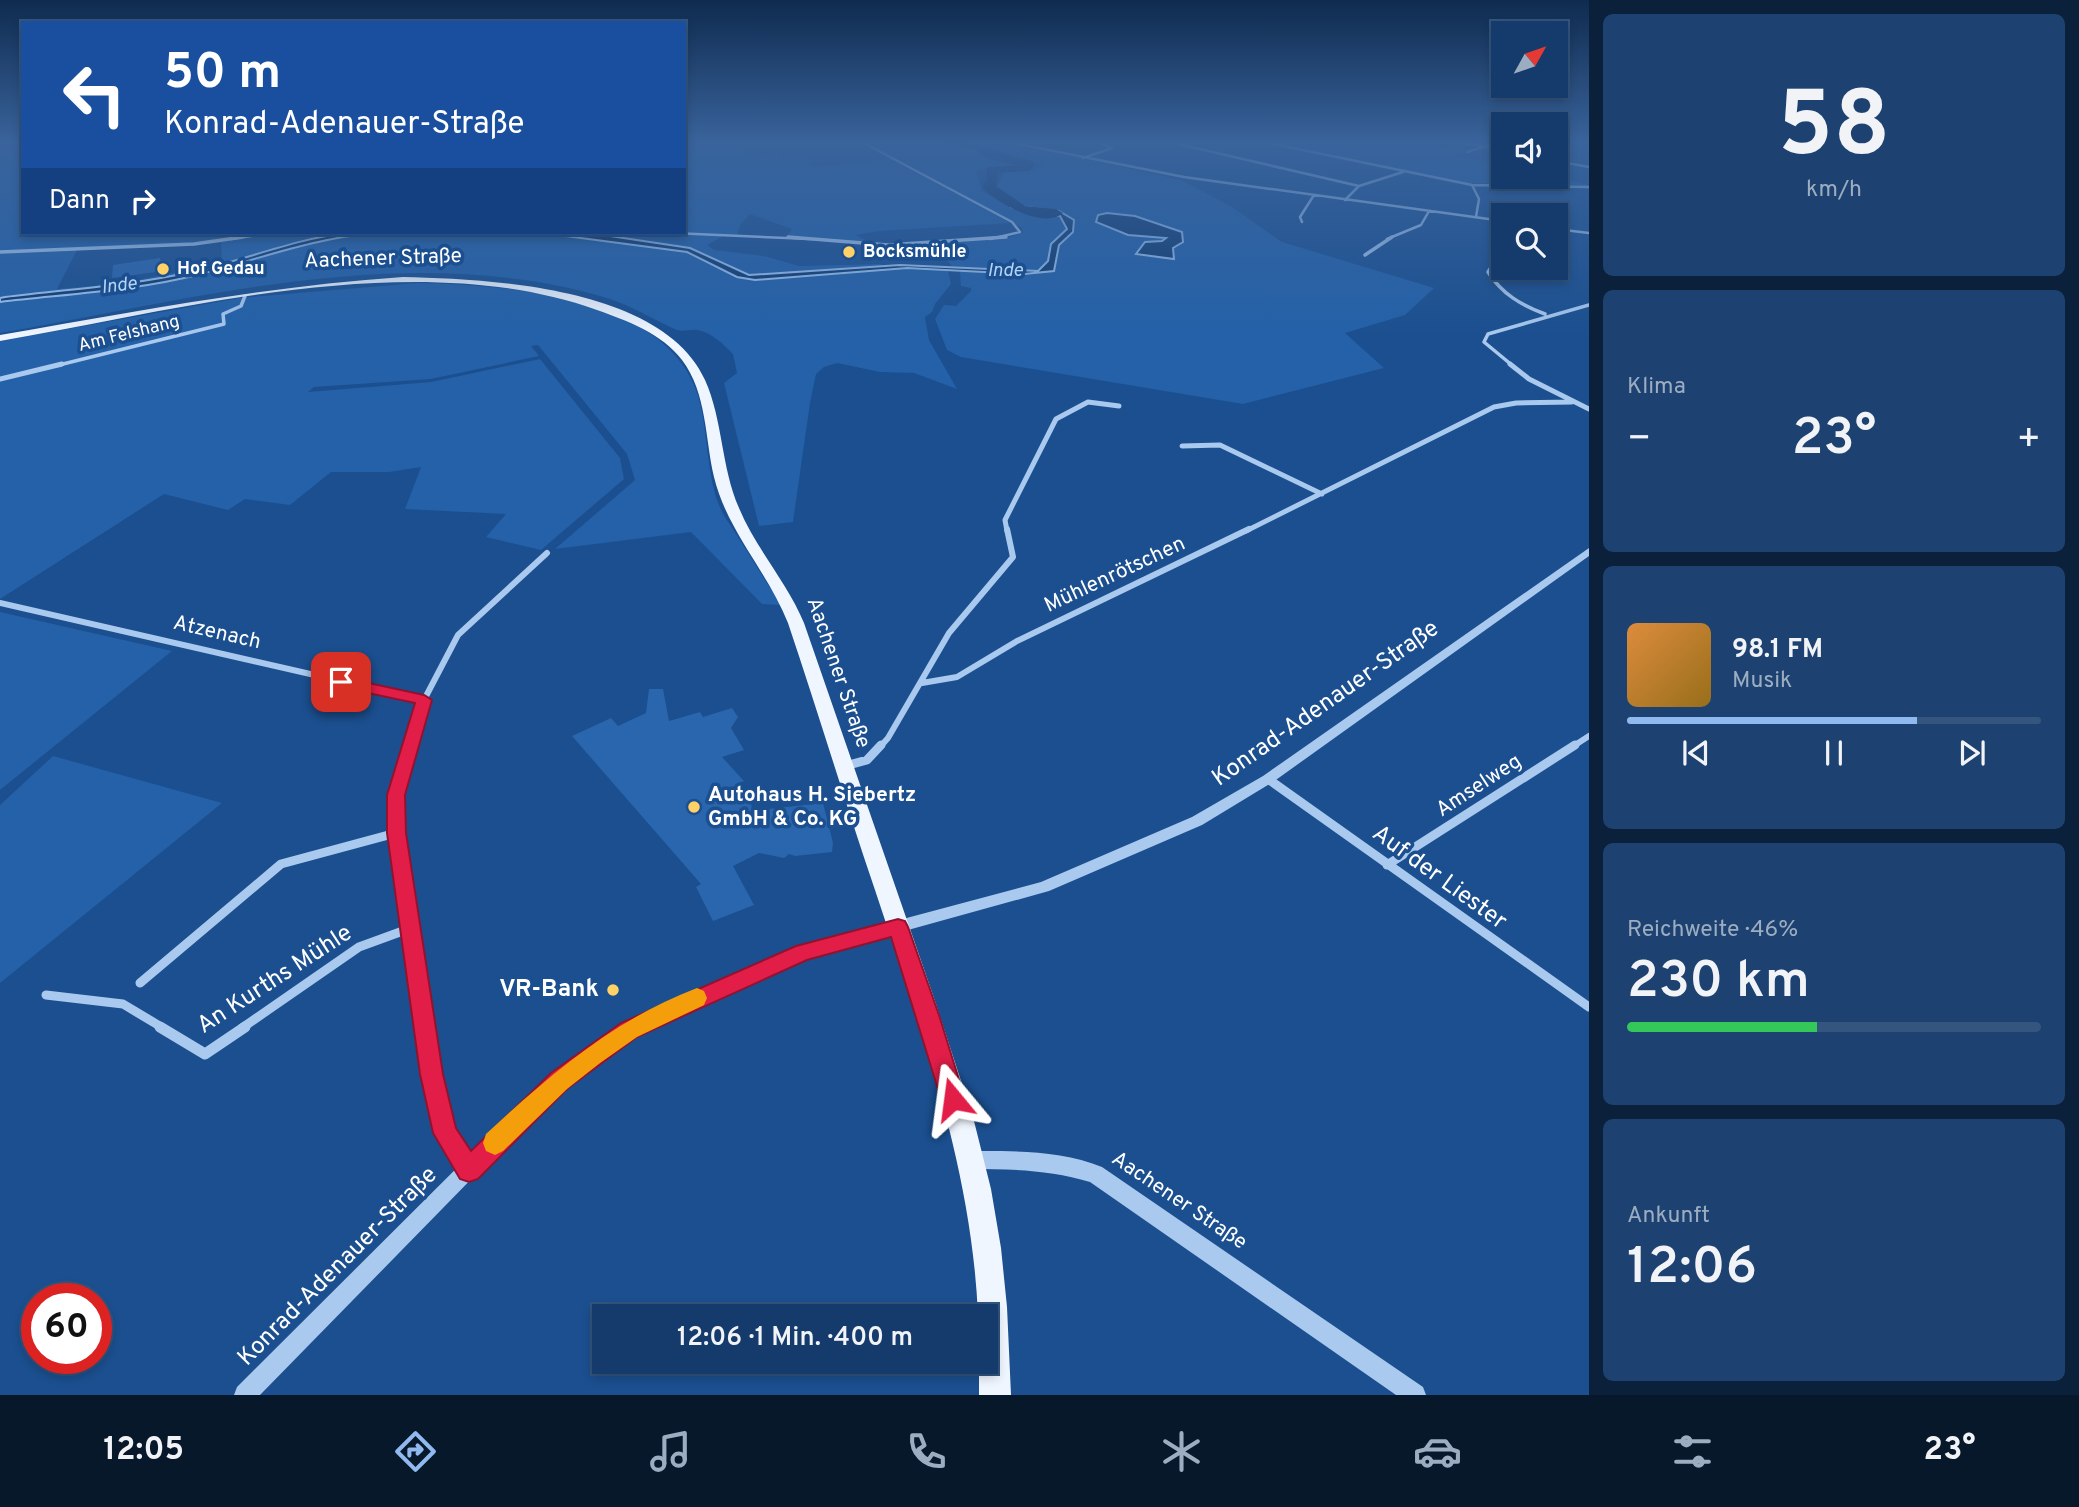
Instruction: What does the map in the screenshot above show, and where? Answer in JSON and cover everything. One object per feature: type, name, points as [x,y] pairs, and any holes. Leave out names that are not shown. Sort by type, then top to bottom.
[{"type":"main road","name":"Aachener Straße","points":[[0,338],[245,296],[356,283],[430,281],[490,284],[579,299],[636,321],[662,336],[687,357],[703,383],[730,504],[788,603],[935,1035],[971,1160]]},
{"type":"main road","points":[[971,1160],[985,1236],[995,1395]]},
{"type":"street","points":[[686,233],[787,237],[888,245],[1004,238],[1020,232],[1020,228],[1012,222],[982,206]]},
{"type":"street","points":[[1302,222],[1300,217],[1305,206]]},
{"type":"street","points":[[1392,206],[1491,220]]},
{"type":"street","points":[[1476,218],[1478,206]]},
{"type":"street","points":[[1365,255],[1387,239],[1421,225],[1429,211]]},
{"type":"street","points":[[1568,230],[1589,233]]},
{"type":"street","points":[[0,252],[194,244],[258,235]]},
{"type":"street","points":[[1492,280],[1513,301],[1545,314]]},
{"type":"street","name":"Am Felshang","points":[[0,379],[224,324],[223,314],[241,306],[245,296]]},
{"type":"street","points":[[1589,305],[1545,314],[1495,330],[1488,334],[1484,342],[1529,379],[1589,409]]},
{"type":"street","points":[[843,766],[867,760],[888,738],[948,633],[1013,557],[1005,520],[1056,419],[1088,402],[1119,406]]},
{"type":"street","name":"Mühlenrötschen","points":[[922,682],[957,677],[1017,641],[1322,494],[1494,407],[1516,403],[1572,402]]},
{"type":"street","points":[[1182,446],[1220,444],[1322,494]]},
{"type":"street","name":"Konrad-Adenauer-Straße","points":[[245,1395],[559,1081],[629,1030],[804,952],[1045,887],[1197,821],[1268,779],[1589,551]]},
{"type":"street","points":[[469,1170],[445,1133],[431,1074],[396,833],[396,795],[424,700],[458,635],[547,553]]},
{"type":"street","name":"Atzenach","points":[[0,603],[424,700]]},
{"type":"street","name":"Amselweg","points":[[1388,865],[1589,736]]},
{"type":"street","name":"Auf der Liester","points":[[1268,779],[1589,1007]]},
{"type":"street","points":[[140,983],[281,863],[396,833]]},
{"type":"street","name":"An Kurths Mühle","points":[[46,995],[123,1004],[205,1054],[359,947],[411,928]]},
{"type":"street","name":"Aachener Straße","points":[[971,1160],[1031,1160],[1070,1166],[1095,1174],[1415,1395]]},
{"type":"shaded area","points":[[0,206],[21,206],[21,235],[558,235],[687,252],[737,277],[755,280],[895,268],[944,269],[948,271],[951,284],[932,312],[925,317],[929,340],[957,389],[914,373],[880,372],[837,363],[824,367],[816,374],[810,403],[793,522],[759,526],[724,383],[737,373],[733,354],[708,334],[698,330],[677,330],[610,299],[534,282],[458,274],[381,274],[304,280],[227,291],[0,333],[0,302],[142,286],[205,273],[202,270],[129,285],[0,298]],"holes":[[[221,243],[222,263],[119,284],[57,289],[77,250]]]},
{"type":"shaded area","points":[[686,206],[978,206],[1010,223],[855,235],[874,244],[787,236],[792,229],[750,214],[740,225],[737,235],[725,235],[707,245],[714,250],[764,256],[799,266],[882,266],[749,275],[690,248],[600,235],[686,235]]},
{"type":"shaded area","points":[[982,206],[1007,206],[1014,210],[1060,216],[1067,229],[1051,244],[1048,261],[1038,271],[952,266],[931,244],[1007,238],[1023,233],[1022,228]]},
{"type":"shaded area","points":[[1020,206],[1230,206],[1282,242],[1434,288],[1405,315],[1345,333],[1384,368],[1243,404],[961,357],[947,350],[935,319],[944,305],[956,306],[971,291],[971,288],[961,286],[960,271],[1024,275],[1052,271],[1059,245],[1075,229],[1072,221],[1061,212]],"holes":[[[1121,213],[1183,242],[1173,248],[1173,259],[1137,254],[1145,242],[1163,241],[1167,237],[1123,232],[1098,215]]]},
{"type":"shaded area","points":[[417,283],[492,287],[575,301],[615,314],[650,333],[677,358],[696,390],[703,418],[711,477],[719,505],[781,605],[762,604],[691,532],[555,549],[635,480],[627,454],[538,345],[531,346],[539,356],[431,379],[314,387],[308,392],[431,382],[540,359],[620,458],[624,479],[541,550],[486,537],[506,514],[405,509],[421,467],[389,472],[331,472],[290,505],[245,499],[228,510],[164,494],[0,599],[0,341],[240,298]]},
{"type":"shaded area","points":[[0,612],[172,651],[0,790]]},
{"type":"shaded area","points":[[53,756],[222,803],[0,983],[0,805]]},
{"type":"water","points":[[1010,207],[1059,211],[1074,220],[1073,232],[1059,245],[1054,271],[1024,274],[907,268],[755,280],[737,277],[687,252],[558,235],[603,235],[690,248],[749,275],[900,265],[1038,271],[1048,261],[1051,244],[1067,229],[1060,216]]},
{"type":"water","points":[[1107,213],[1135,216],[1182,232],[1183,242],[1173,248],[1174,259],[1136,254],[1145,242],[1162,241],[1166,238],[1128,235],[1096,222],[1098,215]]},
{"type":"water","points":[[355,235],[310,244],[176,280],[0,302],[0,298],[5,297],[168,277],[326,236]]},
{"type":"building","points":[[160,258],[162,271],[112,278],[113,265]]},
{"type":"building","name":"Autohaus H. Siebertz GmbH & Co. KG","points":[[649,689],[663,689],[669,721],[700,712],[703,717],[732,708],[738,717],[731,728],[744,750],[722,757],[744,781],[735,786],[751,802],[752,811],[823,803],[833,843],[832,852],[795,856],[789,854],[784,858],[759,853],[733,866],[754,905],[713,921],[696,887],[701,884],[572,736],[611,718],[618,726],[646,713]]},
{"type":"waterway","name":"Inde","points":[[1016,206],[1021,210],[1056,213]]},
{"type":"slow traffic","points":[[495,1143],[531,1106],[592,1055],[629,1030],[697,998]]},
{"type":"place","name":"Bocksmühle","points":[[849,252]]},
{"type":"place","name":"Hof Gedau","points":[[163,269]]},
{"type":"place","name":"Autohaus H. Siebertz GmbH & Co. KG","points":[[694,807]]},
{"type":"place","name":"VR-Bank","points":[[613,990]]},
{"type":"route","points":[[341,682],[424,700],[396,795],[396,833],[431,1074],[445,1133],[469,1170],[559,1081],[629,1030],[720,987],[804,952],[851,937],[898,927],[929,1015],[953,1099]]}]
